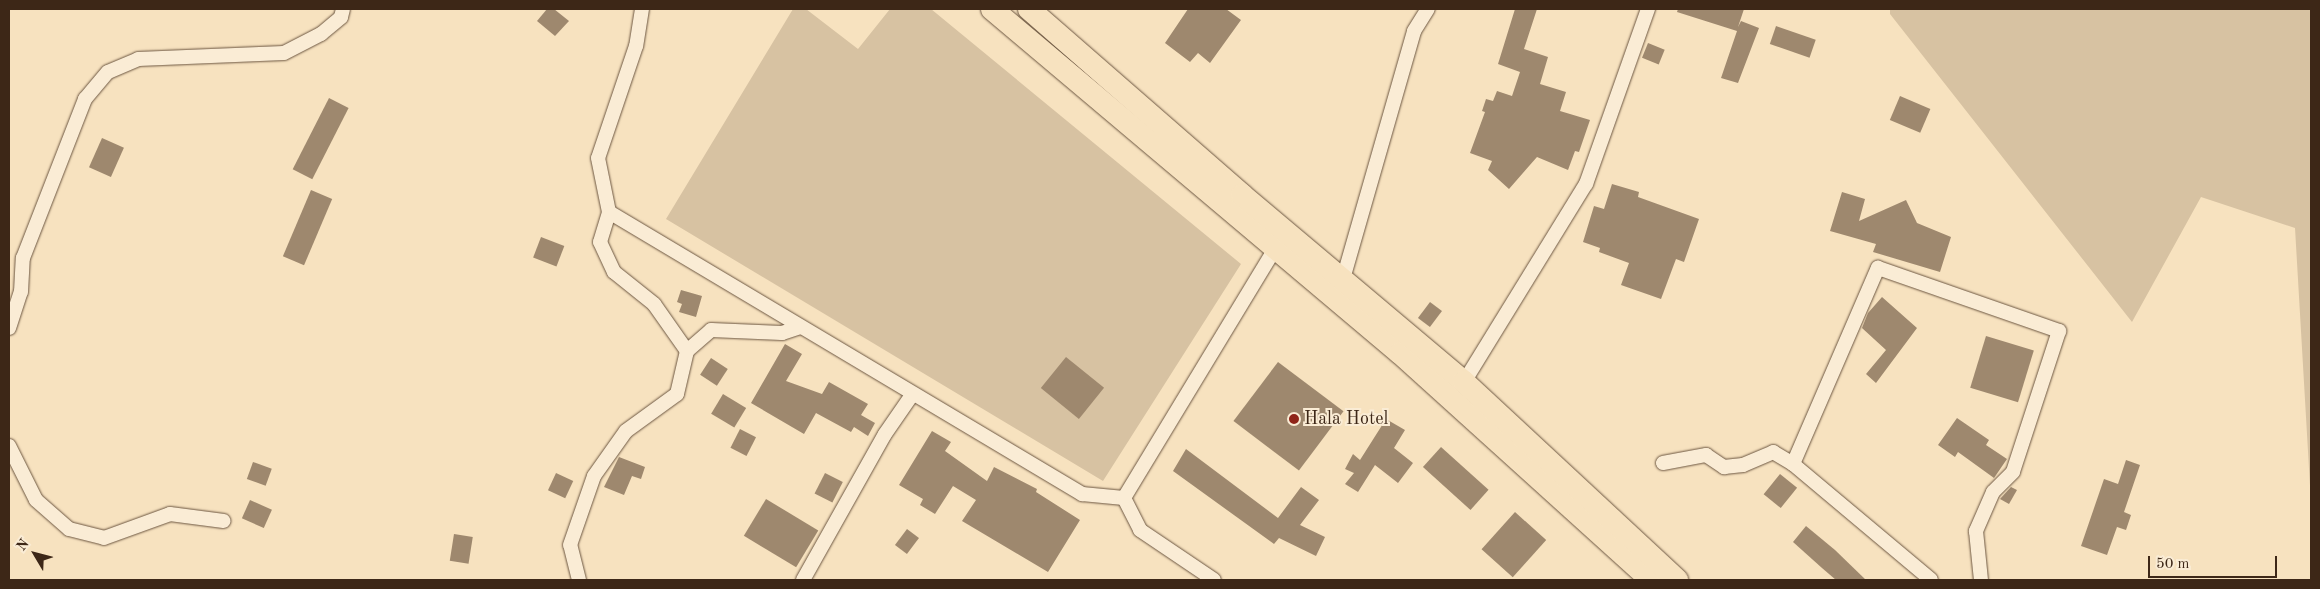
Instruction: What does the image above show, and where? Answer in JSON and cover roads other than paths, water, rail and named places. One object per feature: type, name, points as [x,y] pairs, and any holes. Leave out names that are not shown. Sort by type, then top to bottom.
[{"type":"main road","points":[[992,9],[1140,120],[1343,277],[1464,382],[1677,580]]},
{"type":"main road","points":[[1029,9],[1140,120],[1275,249],[1400,353],[1651,580]]},
{"type":"street","points":[[9,328],[21,292],[23,258],[85,99],[108,72],[138,59],[284,53],[321,34],[341,17],[343,9]]},
{"type":"street","points":[[642,9],[636,46],[598,158],[610,212],[600,242],[614,272],[654,304],[686,350]]},
{"type":"street","points":[[1337,301],[1414,30],[1428,9]]},
{"type":"street","points":[[1464,382],[1586,184],[1648,9]]},
{"type":"street","points":[[610,212],[912,395],[1082,494],[1124,498]]},
{"type":"street","points":[[1124,498],[1275,249]]},
{"type":"street","points":[[1793,464],[1878,268],[2059,332],[2012,472],[1993,492],[1976,531],[1981,580]]},
{"type":"street","points":[[580,580],[570,545],[594,476],[626,431],[677,394],[686,350],[711,330],[782,333],[800,327]]},
{"type":"street","points":[[803,580],[885,434],[912,395]]},
{"type":"street","points":[[9,446],[36,500],[69,529],[104,538],[170,514],[224,521]]},
{"type":"street","points":[[1664,463],[1706,455],[1724,467],[1742,465],[1773,452],[1793,464],[1931,580]]},
{"type":"street","points":[[1124,498],[1140,530],[1214,580]]},
{"type":"place","name":"Hala Hotel","points":[[1294,419]]}]
